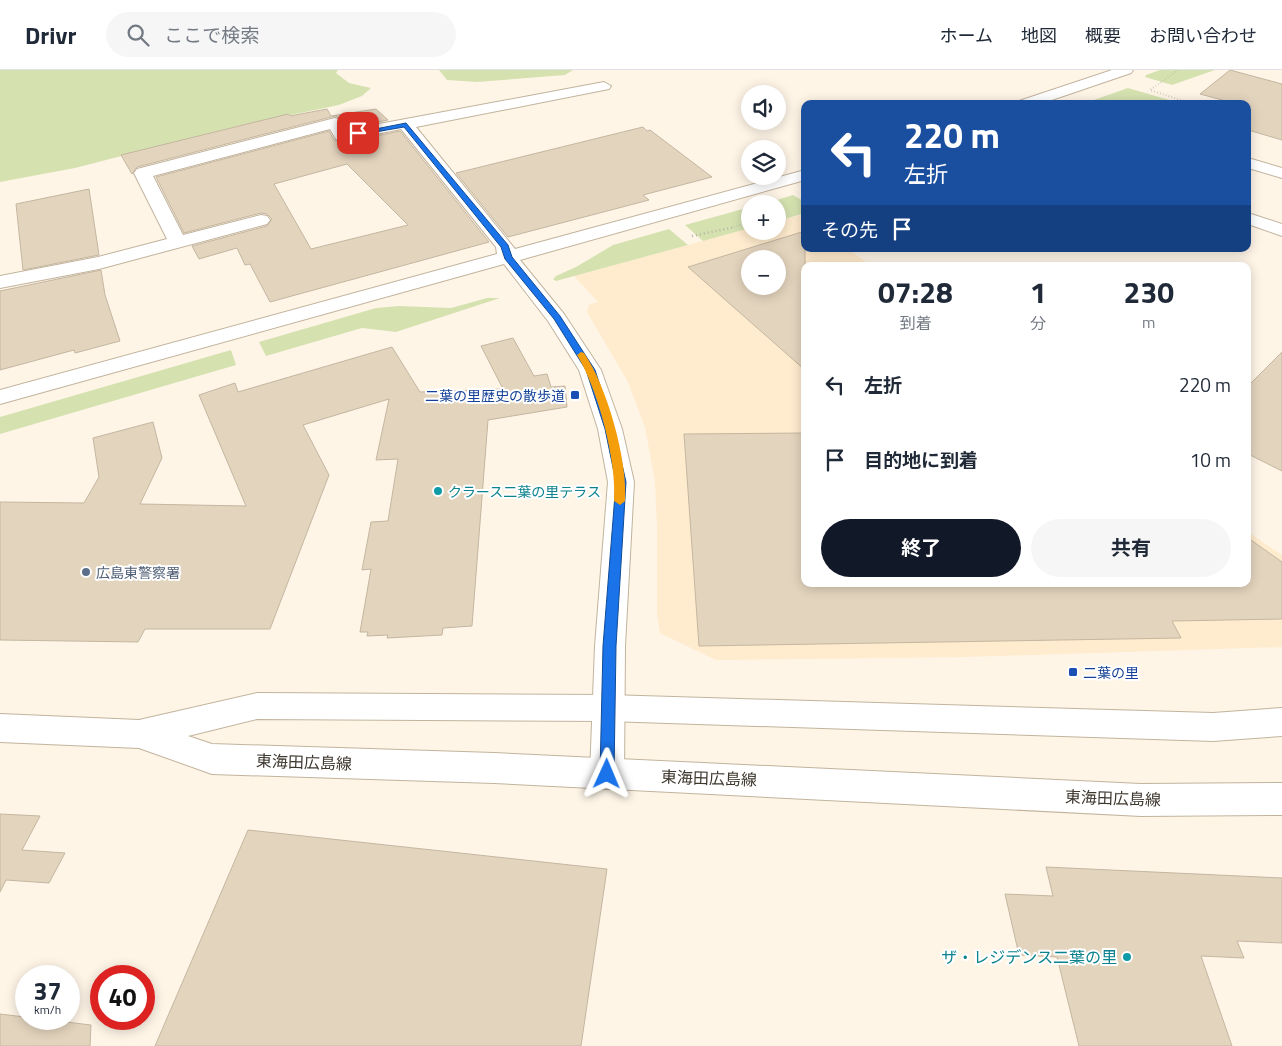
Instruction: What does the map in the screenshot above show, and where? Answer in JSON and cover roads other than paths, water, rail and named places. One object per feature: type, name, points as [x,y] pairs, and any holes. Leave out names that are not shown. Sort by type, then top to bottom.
[{"type":"street","points":[[1040,100],[1124,70]]},
{"type":"street","points":[[177,241],[142,174],[335,123],[342,136],[604,86]]},
{"type":"street","points":[[406,125],[505,246],[508,257],[557,318],[590,370],[610,429],[621,482],[610,646],[607,774]]},
{"type":"street","points":[[1251,164],[1282,173]]},
{"type":"street","points":[[0,397],[801,176]]},
{"type":"street","points":[[1251,219],[1282,230]]},
{"type":"street","points":[[0,282],[99,263],[261,220]]},
{"type":"street","name":"東海田広島線","points":[[0,728],[139,734],[257,706],[505,710],[608,708],[1213,727],[1282,722]]},
{"type":"street","name":"東海田広島線","points":[[139,734],[212,759],[916,787],[1141,800],[1282,799]]},
{"type":"place","name":"二葉の里歴史の散歩道","points":[[575,395]]},
{"type":"place","name":"クラース二葉の里テラス","points":[[438,491]]},
{"type":"place","name":"広島東警察署","points":[[86,572]]},
{"type":"place","name":"二葉の里","points":[[1073,672]]},
{"type":"place","name":"ザ・レジデンス二葉の里","points":[[1127,957]]}]
